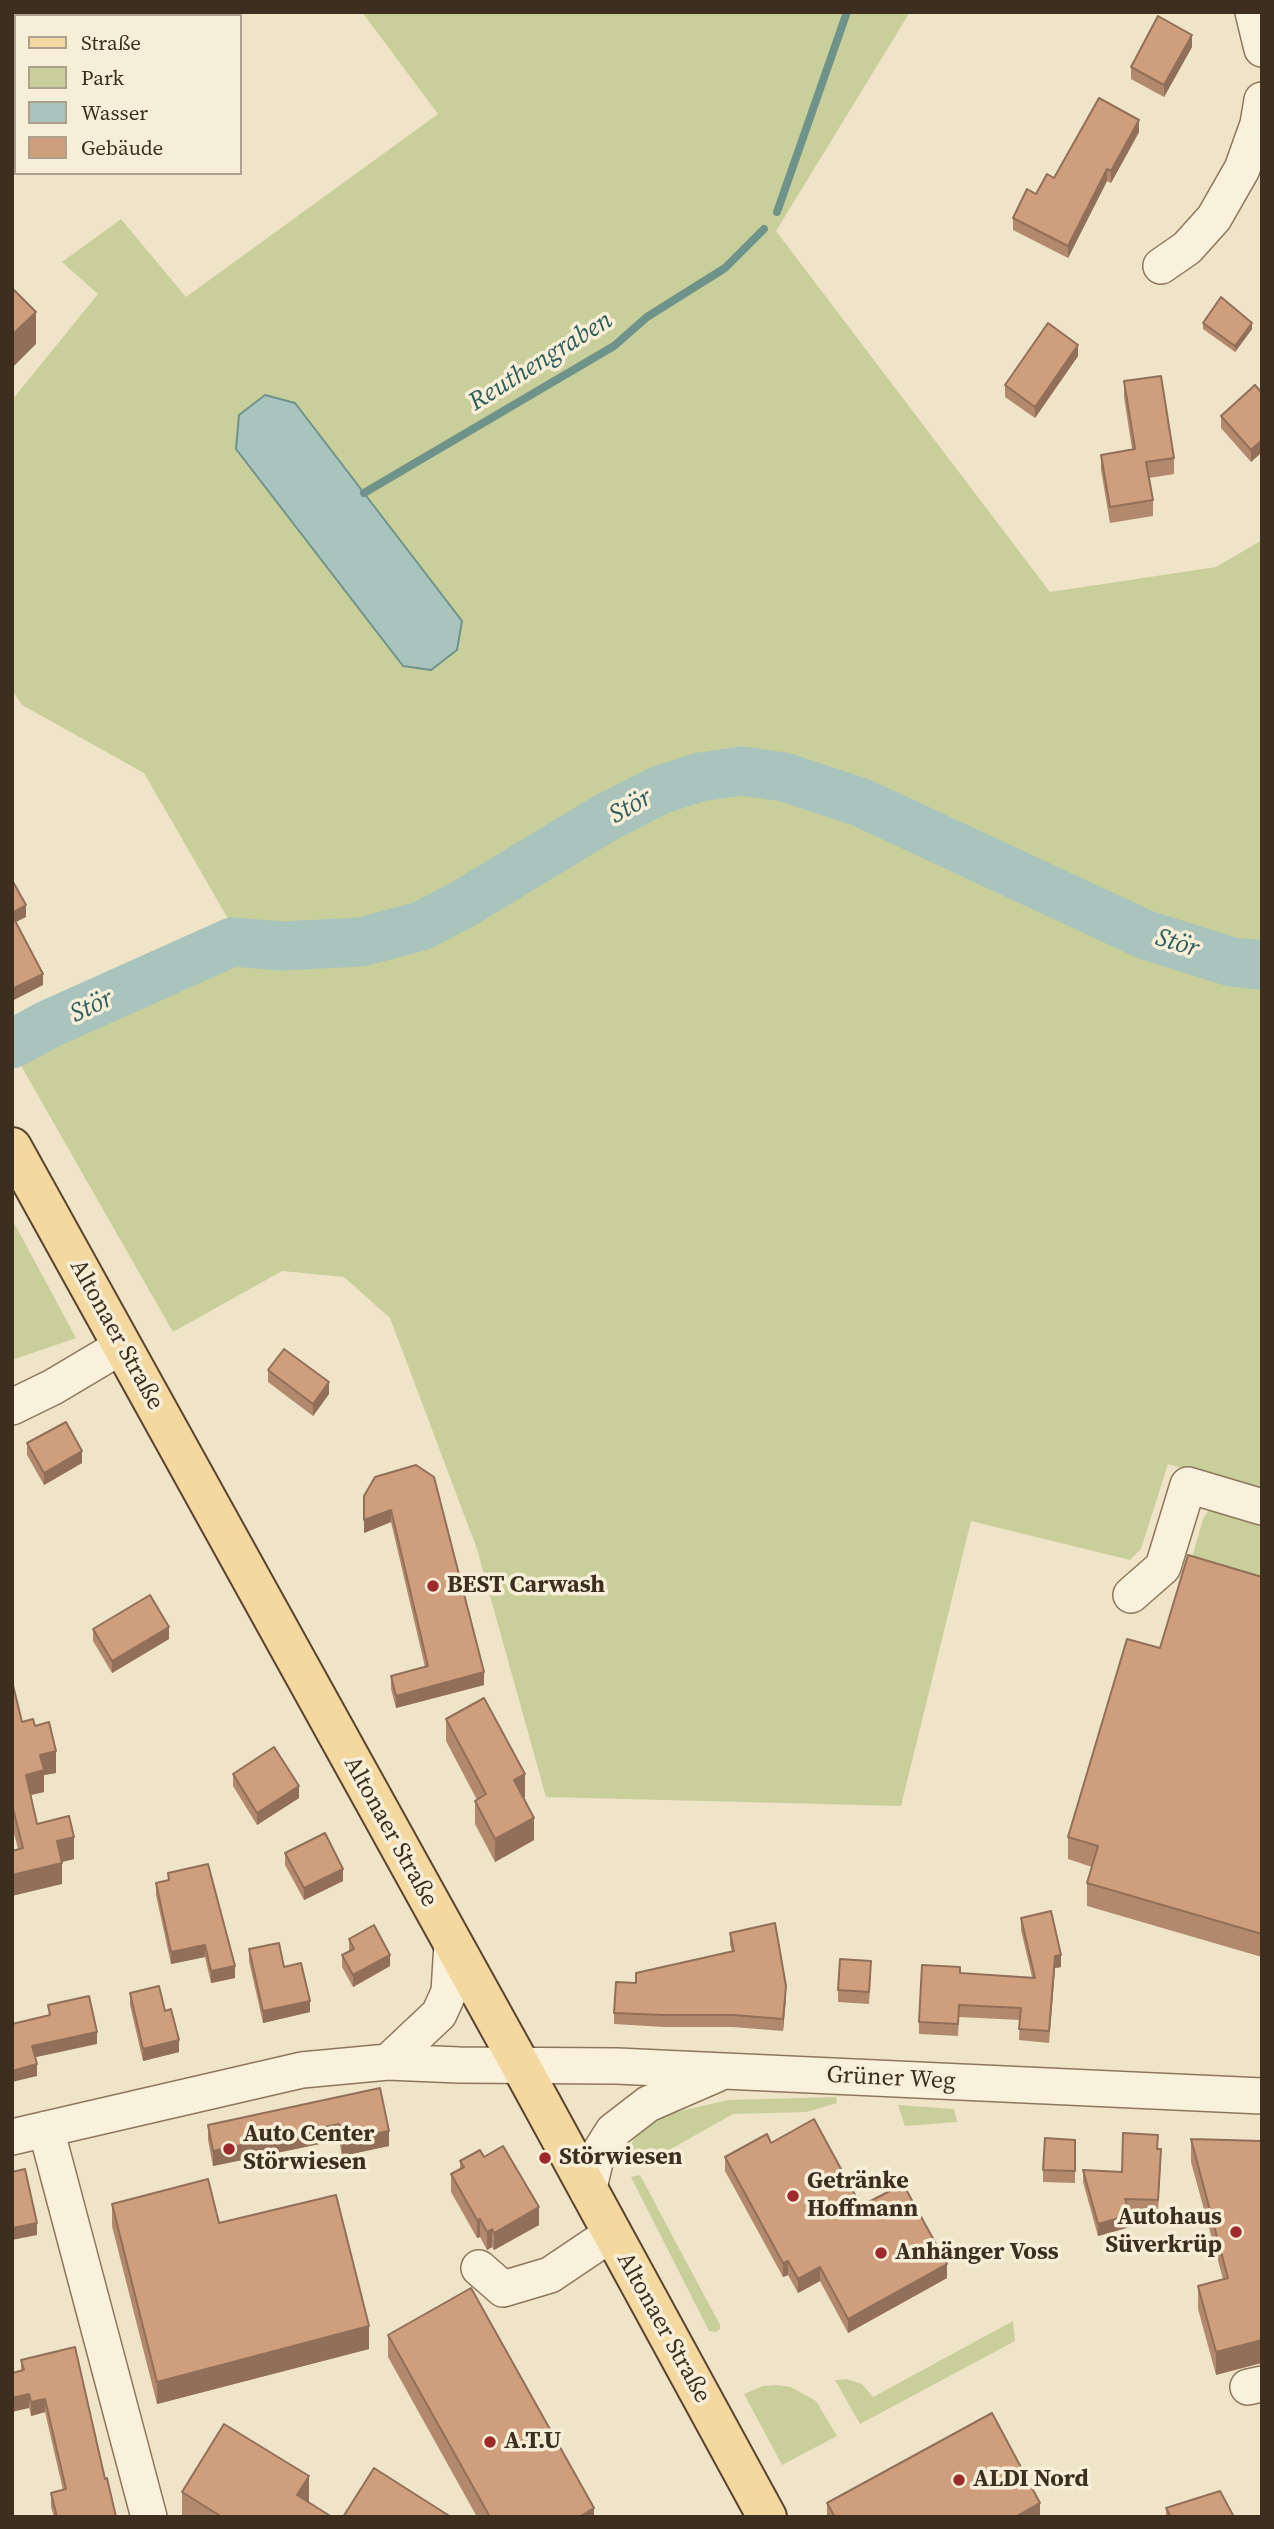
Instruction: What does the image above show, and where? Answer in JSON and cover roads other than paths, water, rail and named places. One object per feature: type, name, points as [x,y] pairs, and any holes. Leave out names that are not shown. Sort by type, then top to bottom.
[{"type":"main road","name":"Altonaer Straße","points":[[12,1147],[521,2066],[767,2517]]},
{"type":"street","points":[[1253,12],[1262,49]]},
{"type":"street","points":[[1161,266],[1187,248],[1214,218],[1242,169],[1258,124],[1262,100]]},
{"type":"street","points":[[12,1407],[53,1387],[122,1346]]},
{"type":"street","points":[[1131,1595],[1163,1567],[1188,1485],[1262,1507]]},
{"type":"street","points":[[388,2062],[439,2014],[449,1992],[452,1944]]},
{"type":"street","points":[[12,2137],[302,2070],[388,2062],[521,2066]]},
{"type":"street","name":"Grüner Weg","points":[[521,2066],[578,2065],[1262,2096]]},
{"type":"street","points":[[588,2192],[596,2158],[613,2131],[648,2104],[723,2071]]},
{"type":"street","points":[[46,2129],[149,2517]]},
{"type":"street","points":[[479,2268],[503,2289],[550,2275],[611,2234]]},
{"type":"water","points":[[265,395],[295,403],[462,621],[457,650],[431,670],[403,666],[236,449],[239,415]]},
{"type":"waterway","name":"Reuthengraben","points":[[777,212],[847,12]]},
{"type":"waterway","name":"Reuthengraben","points":[[364,493],[614,346],[647,317],[725,268],[764,229]]},
{"type":"waterway","name":"Stör","points":[[12,1044],[49,1024],[232,942],[282,946],[361,942],[421,926],[463,904],[605,818],[660,790],[700,777],[742,771],[784,777],[860,802],[1146,935],[1232,962],[1262,965]]},
{"type":"place","name":"BEST Carwash","points":[[433,1586]]},
{"type":"place","name":"Auto Center Störwiesen","points":[[229,2149]]},
{"type":"place","name":"Störwiesen","points":[[545,2158]]},
{"type":"place","name":"Getränke Hoffmann","points":[[793,2196]]},
{"type":"place","name":"Autohaus Süverkrüp","points":[[1236,2232]]},
{"type":"place","name":"Anhänger Voss","points":[[881,2253]]},
{"type":"place","name":"A.T.U","points":[[490,2442]]},
{"type":"place","name":"ALDI Nord","points":[[959,2480]]}]
